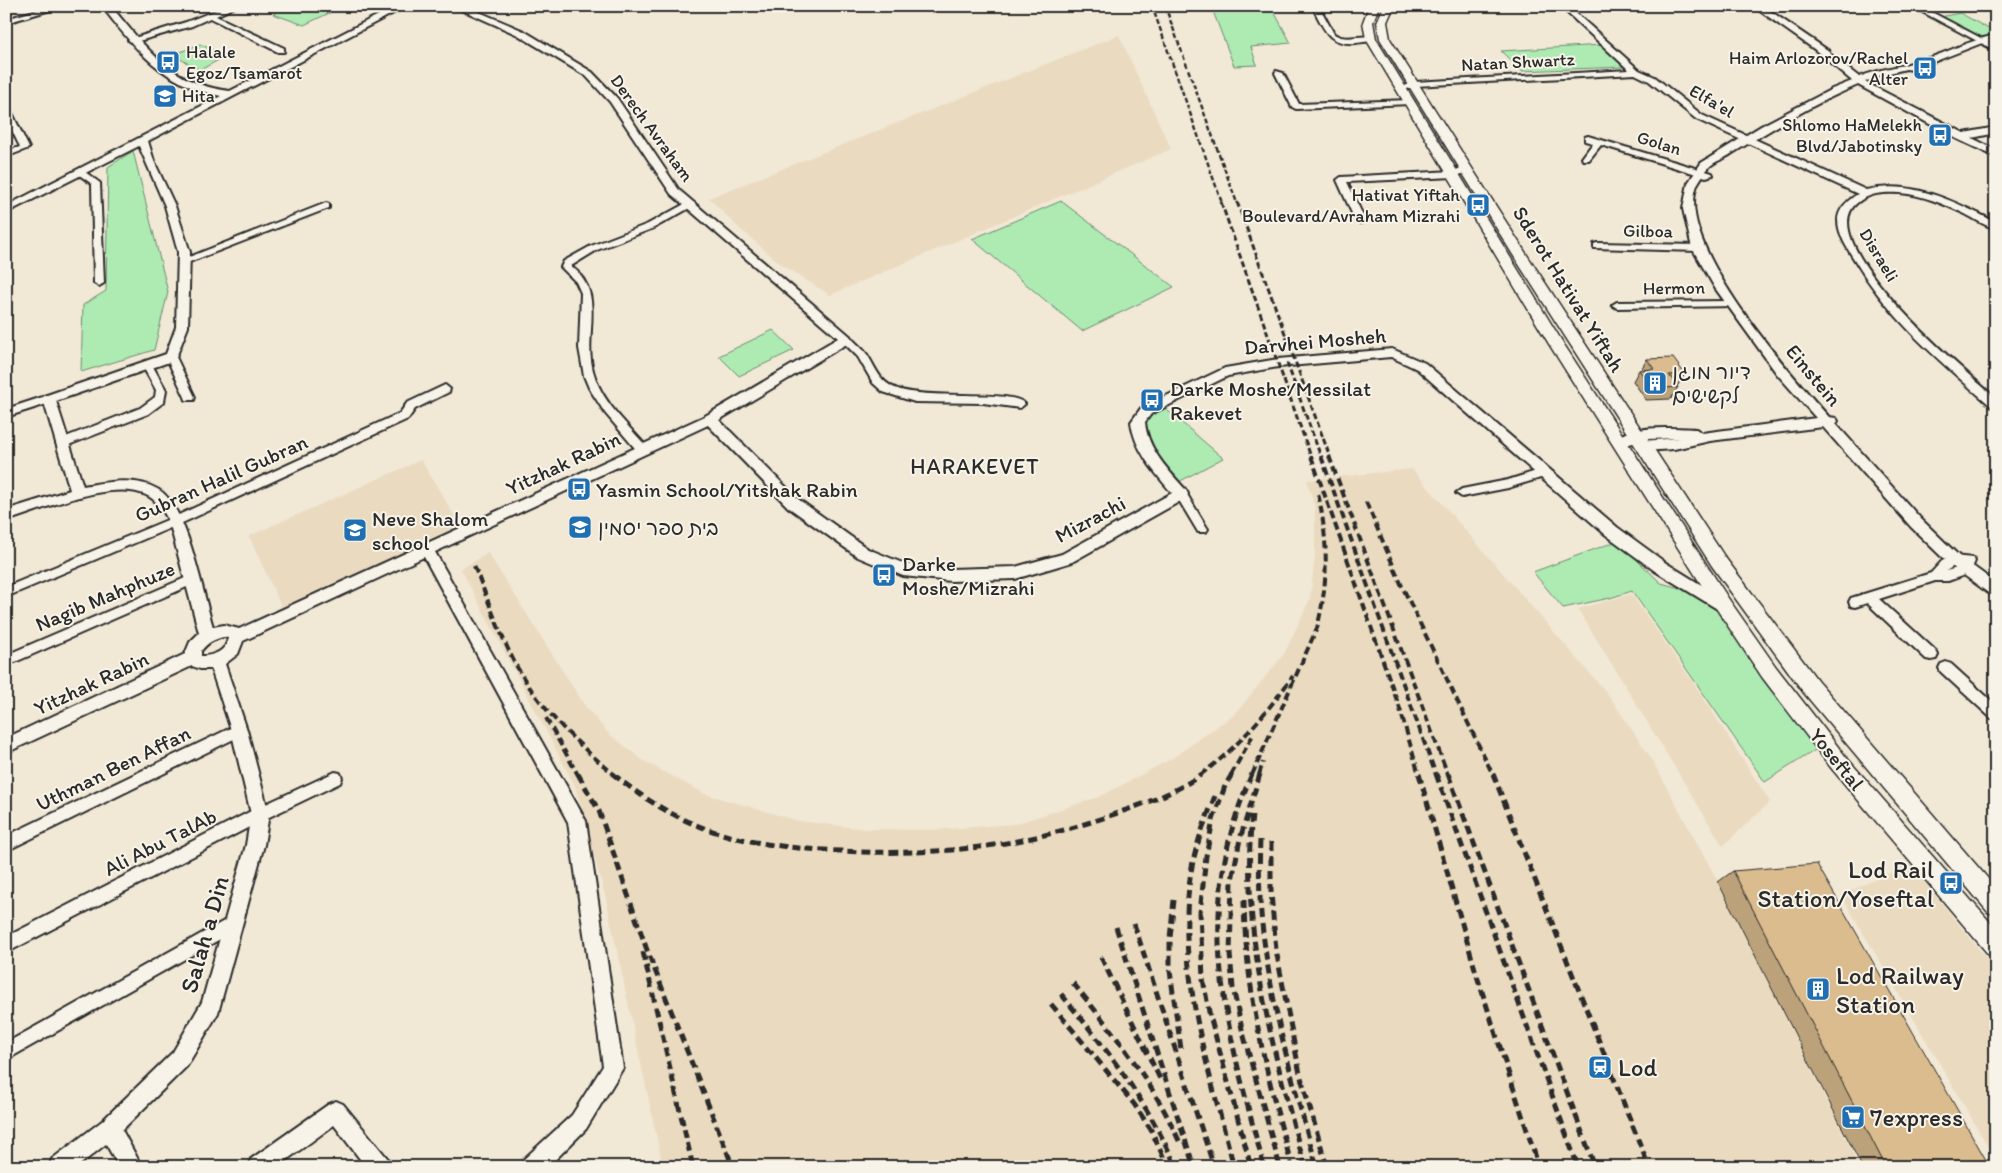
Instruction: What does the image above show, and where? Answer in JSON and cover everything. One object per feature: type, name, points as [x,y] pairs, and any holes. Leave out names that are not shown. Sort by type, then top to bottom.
[{"type":"main road","points":[[1371,39],[1368,22],[1374,6]]},
{"type":"main road","name":"Sderot Hativat Yiftah","points":[[1389,6],[1383,16],[1383,32],[1414,84],[1543,322],[1694,560]]},
{"type":"main road","name":"Sderot Hativat Yiftah","points":[[1371,39],[1410,102],[1460,171],[1718,561],[1757,616]]},
{"type":"main road","name":"Yoseftal","points":[[1694,560],[1769,672],[1839,763],[1996,946]]},
{"type":"main road","name":"Yoseftal","points":[[1757,616],[1811,687],[1996,906]]},
{"type":"street","points":[[6,21],[61,6]]},
{"type":"street","points":[[106,6],[146,57],[166,72],[216,93]]},
{"type":"street","points":[[119,6],[157,53],[176,68],[228,91]]},
{"type":"street","points":[[132,40],[211,16],[234,6]]},
{"type":"street","points":[[6,210],[142,140],[228,91],[391,6]]},
{"type":"street","points":[[6,201],[216,93],[228,91],[403,6]]},
{"type":"street","name":"Derech Avraham","points":[[457,6],[521,33],[589,74],[614,100],[675,192],[846,338]]},
{"type":"street","points":[[1315,6],[1334,38],[1346,40],[1371,39]]},
{"type":"street","name":"Elfa'el","points":[[1563,6],[1636,72],[1652,79],[1699,117],[1864,193]]},
{"type":"street","points":[[1687,6],[1703,6]]},
{"type":"street","points":[[1757,6],[1864,82],[1961,137],[1996,154]]},
{"type":"street","points":[[1914,6],[1996,49]]},
{"type":"street","points":[[211,16],[281,50]]},
{"type":"street","name":"Einstein","points":[[1996,38],[1980,41],[1864,82],[1834,100],[1806,107],[1747,139],[1725,154],[1704,174],[1690,192],[1688,209],[1698,248],[1731,304],[1781,371],[1996,592]]},
{"type":"street","name":"Natan Shwartz","points":[[1402,89],[1414,84],[1636,72]]},
{"type":"street","points":[[1279,73],[1296,107],[1410,102]]},
{"type":"street","points":[[6,109],[25,148],[6,154]]},
{"type":"street","points":[[1961,137],[1996,130]]},
{"type":"street","name":"Golan","points":[[1588,139],[1704,174]]},
{"type":"street","points":[[142,140],[149,162],[170,206],[184,252],[182,327],[171,357],[190,397]]},
{"type":"street","points":[[1586,158],[1599,142]]},
{"type":"street","points":[[1360,220],[1341,180],[1460,171]]},
{"type":"street","points":[[81,172],[96,183],[98,283]]},
{"type":"street","name":"Einstein","points":[[1704,174],[1698,203],[1702,233],[1708,248],[1743,308],[1830,421],[1916,523],[1954,560],[1968,565],[1996,582]]},
{"type":"street","points":[[1864,193],[1887,190],[1920,194],[1943,201],[1996,226]]},
{"type":"street","name":"Disraeli","points":[[1864,193],[1847,207],[1843,217],[1844,229],[1862,266],[1899,314],[1930,346],[1996,404]]},
{"type":"street","points":[[643,450],[595,392],[589,378],[585,362],[586,289],[578,276],[566,267],[567,263],[594,248],[651,226],[690,204]]},
{"type":"street","points":[[184,262],[326,206]]},
{"type":"street","name":"Gilboa","points":[[1597,246],[1698,248]]},
{"type":"street","name":"Hermon","points":[[1617,305],[1731,304]]},
{"type":"street","points":[[846,338],[862,355],[877,380],[887,389],[915,398],[960,398],[1020,404]]},
{"type":"street","name":"Yitzhak Rabin","points":[[237,638],[710,419],[846,338]]},
{"type":"street","name":"Darvhei Mosheh","points":[[1181,494],[1167,477],[1140,436],[1138,422],[1146,411],[1194,386],[1234,370],[1278,363],[1380,353],[1401,356],[1421,366],[1543,474],[1640,553],[1724,606]]},
{"type":"street","points":[[6,413],[171,357]]},
{"type":"street","points":[[62,443],[144,411],[160,399],[162,390],[147,365]]},
{"type":"street","name":"Gubran Halil Gubran","points":[[6,592],[176,521],[404,416],[411,406],[445,390]]},
{"type":"street","points":[[49,399],[78,492]]},
{"type":"street","name":"Mizrachi","points":[[710,419],[794,503],[863,553],[903,570],[951,575],[1015,573],[1067,558],[1181,494]]},
{"type":"street","points":[[1620,442],[1687,442],[1710,436],[1830,421]]},
{"type":"street","points":[[1462,493],[1508,484],[1543,474]]},
{"type":"street","points":[[6,516],[78,492],[126,487],[151,492],[167,504],[176,521],[207,636]]},
{"type":"street","points":[[1181,494],[1202,529]]},
{"type":"street","points":[[427,550],[577,822],[612,1068],[579,1122],[532,1167]]},
{"type":"street","name":"Darvhei Mosheh","points":[[1668,572],[1685,577],[1690,576],[1694,572],[1694,560]]},
{"type":"street","points":[[1935,576],[1943,566],[1954,560]]},
{"type":"street","points":[[1855,602],[1935,576],[1948,576],[1968,565]]},
{"type":"street","name":"Nagib Mahphuze","points":[[6,661],[192,580]]},
{"type":"street","points":[[1869,598],[1931,655]]},
{"type":"street","points":[[226,631],[234,633],[237,638],[232,650],[216,661],[201,663],[193,658],[195,646],[207,636],[216,632],[226,631]]},
{"type":"street","name":"Yitzhak Rabin","points":[[6,746],[193,658]]},
{"type":"street","name":"Salah a Din","points":[[60,1167],[109,1128],[180,1059],[210,1006],[255,845],[260,814],[239,730],[216,661]]},
{"type":"street","points":[[1946,668],[1996,714]]},
{"type":"street","name":"Uthman Ben Affan","points":[[6,844],[239,730]]},
{"type":"street","name":"Ali Abu TalAb","points":[[6,945],[260,814],[335,778]]},
{"type":"street","points":[[6,1052],[233,924]]},
{"type":"street","points":[[259,1167],[336,1111],[380,1167]]},
{"type":"street","points":[[109,1128],[131,1167]]},
{"type":"shaded area","points":[[1119,35],[1171,149],[830,295],[782,265],[737,226],[709,198]]},
{"type":"shaded area","name":"Neve Shalom school","points":[[421,460],[460,525],[282,608],[249,536]]},
{"type":"shaded area","points":[[1412,469],[1607,693],[1651,758],[1717,880],[1860,1167],[663,1167],[606,899],[575,786],[461,569],[488,553],[585,706],[608,733],[644,761],[705,794],[799,821],[866,829],[932,830],[1015,824],[1099,797],[1171,759],[1235,714],[1284,654],[1310,599],[1315,556],[1315,508],[1307,480]]},
{"type":"shaded area","points":[[1631,594],[1697,688],[1770,802],[1723,846],[1578,609]]},
{"type":"shaded area","points":[[1910,864],[1996,970],[1996,1160],[1841,895]]},
{"type":"green space","points":[[290,6],[344,6],[304,25],[273,14]]},
{"type":"green space","points":[[1211,6],[1271,6],[1291,43],[1251,47],[1257,65],[1234,66]]},
{"type":"green space","points":[[1960,13],[1996,33],[1996,35],[1979,38],[1940,17]]},
{"type":"green space","points":[[200,44],[226,56],[200,70],[173,55]]},
{"type":"green space","points":[[1603,45],[1623,64],[1623,67],[1521,71],[1501,51]]},
{"type":"green space","points":[[133,151],[168,292],[154,350],[81,372],[83,305],[106,291],[108,167]]},
{"type":"green space","points":[[1061,201],[1174,287],[1082,331],[972,239]]},
{"type":"green space","points":[[773,330],[794,350],[739,376],[719,356]]},
{"type":"green space","points":[[1160,404],[1223,458],[1173,485],[1138,422]]},
{"type":"green space","points":[[1617,541],[1661,583],[1691,591],[1713,603],[1820,747],[1765,782],[1632,591],[1610,598],[1563,608],[1533,572]]},
{"type":"building","points":[[1673,358],[1685,374],[1669,375],[1678,387],[1653,389],[1639,370],[1654,369],[1647,359]]},
{"type":"building","name":"Lod Railway Station","points":[[1817,864],[1990,1167],[1886,1167],[1733,871]]},
{"type":"railway","points":[[1152,6],[1222,203]]},
{"type":"railway","points":[[1165,6],[1237,203]]},
{"type":"railway","points":[[1221,202],[1311,457]]},
{"type":"railway","points":[[1237,202],[1330,457]]},
{"type":"railway","points":[[1287,363],[1321,457]]},
{"type":"railway","points":[[1311,456],[1400,709],[1419,775]]},
{"type":"railway","points":[[1321,456],[1436,775]]},
{"type":"railway","points":[[1329,456],[1448,775]]},
{"type":"railway","points":[[1252,775],[1317,628],[1321,611],[1326,560],[1324,527],[1318,493]]},
{"type":"railway","points":[[1366,502],[1402,586],[1493,775]]},
{"type":"railway","points":[[474,566],[504,641],[516,665],[536,696],[573,738],[615,775]]},
{"type":"railway","points":[[1200,775],[1239,742],[1293,676]]},
{"type":"railway","points":[[546,718],[578,775]]},
{"type":"railway","points":[[1231,775],[1254,733]]},
{"type":"railway","points":[[1259,775],[1263,762]]},
{"type":"railway","points":[[578,774],[599,811],[647,950],[733,1167]]},
{"type":"railway","points":[[613,774],[645,798],[668,811],[721,834],[789,847],[876,852],[943,851],[975,848],[1040,836],[1073,828],[1143,804],[1180,788],[1202,774]]},
{"type":"railway","points":[[1232,774],[1225,786],[1213,820],[1206,856],[1200,913],[1203,979],[1209,1012],[1251,1167]]},
{"type":"railway","points":[[1252,774],[1233,825],[1223,874],[1219,923],[1221,970],[1228,1018],[1238,1066],[1264,1167]]},
{"type":"railway","points":[[1260,774],[1240,839],[1232,880],[1230,954],[1233,988],[1242,1029],[1280,1167]]},
{"type":"railway","points":[[1419,774],[1477,976],[1539,1167]]},
{"type":"railway","points":[[1436,774],[1578,1167]]},
{"type":"railway","points":[[1448,774],[1595,1167]]},
{"type":"railway","points":[[1493,774],[1649,1167]]},
{"type":"railway","points":[[1215,796],[1206,818],[1190,875],[1187,922],[1188,958],[1199,1028],[1234,1167]]},
{"type":"railway","points":[[1252,815],[1250,860],[1255,949],[1271,1037],[1305,1167]]},
{"type":"railway","points":[[1260,840],[1261,914],[1271,986],[1292,1077],[1317,1167]]},
{"type":"railway","points":[[1271,842],[1271,893],[1276,950],[1300,1074],[1327,1167]]},
{"type":"railway","points":[[1174,900],[1170,938],[1170,971],[1181,1049]]},
{"type":"railway","points":[[1244,900],[1245,934],[1253,1002],[1259,1035],[1292,1167]]},
{"type":"railway","points":[[1134,924],[1214,1167]]},
{"type":"railway","points":[[1116,927],[1194,1167]]},
{"type":"railway","points":[[643,952],[693,1167]]},
{"type":"railway","points":[[1101,957],[1160,1079]]},
{"type":"railway","points":[[1073,983],[1146,1079],[1180,1143]]},
{"type":"railway","points":[[1061,994],[1125,1076],[1153,1120],[1176,1167]]},
{"type":"railway","points":[[1051,1004],[1134,1104],[1151,1130],[1168,1167]]},
{"type":"place","name":"Halale Egoz/Tsamarot","points":[[168,62]]},
{"type":"place","name":"Haim Arlozorov/Rachel Alter","points":[[1925,68]]},
{"type":"place","name":"Hita","points":[[165,96]]},
{"type":"place","name":"Shlomo HaMelekh Blvd/Jabotinsky","points":[[1940,135]]},
{"type":"place","name":"Hativat Yiftah Boulevard/Avraham Mizrahi","points":[[1478,205]]},
{"type":"place","name":"דיור מוגן לקשישים","points":[[1655,383]]},
{"type":"place","name":"Darke Moshe/Messilat Rakevet","points":[[1152,400]]},
{"type":"place","name":"Yasmin School/Yitshak Rabin","points":[[579,489]]},
{"type":"place","name":"בית ספר יסמין","points":[[580,527]]},
{"type":"place","name":"Neve Shalom school","points":[[355,530]]},
{"type":"place","name":"Darke Moshe/Mizrahi","points":[[884,575]]},
{"type":"place","name":"Lod Rail Station/Yoseftal","points":[[1951,883]]},
{"type":"place","name":"Lod Railway Station","points":[[1818,989]]},
{"type":"place","name":"Lod","points":[[1600,1067]]},
{"type":"place","name":"7express","points":[[1853,1117]]},
{"type":"district","name":"HARAKEVET","points":[[975,466]]}]
